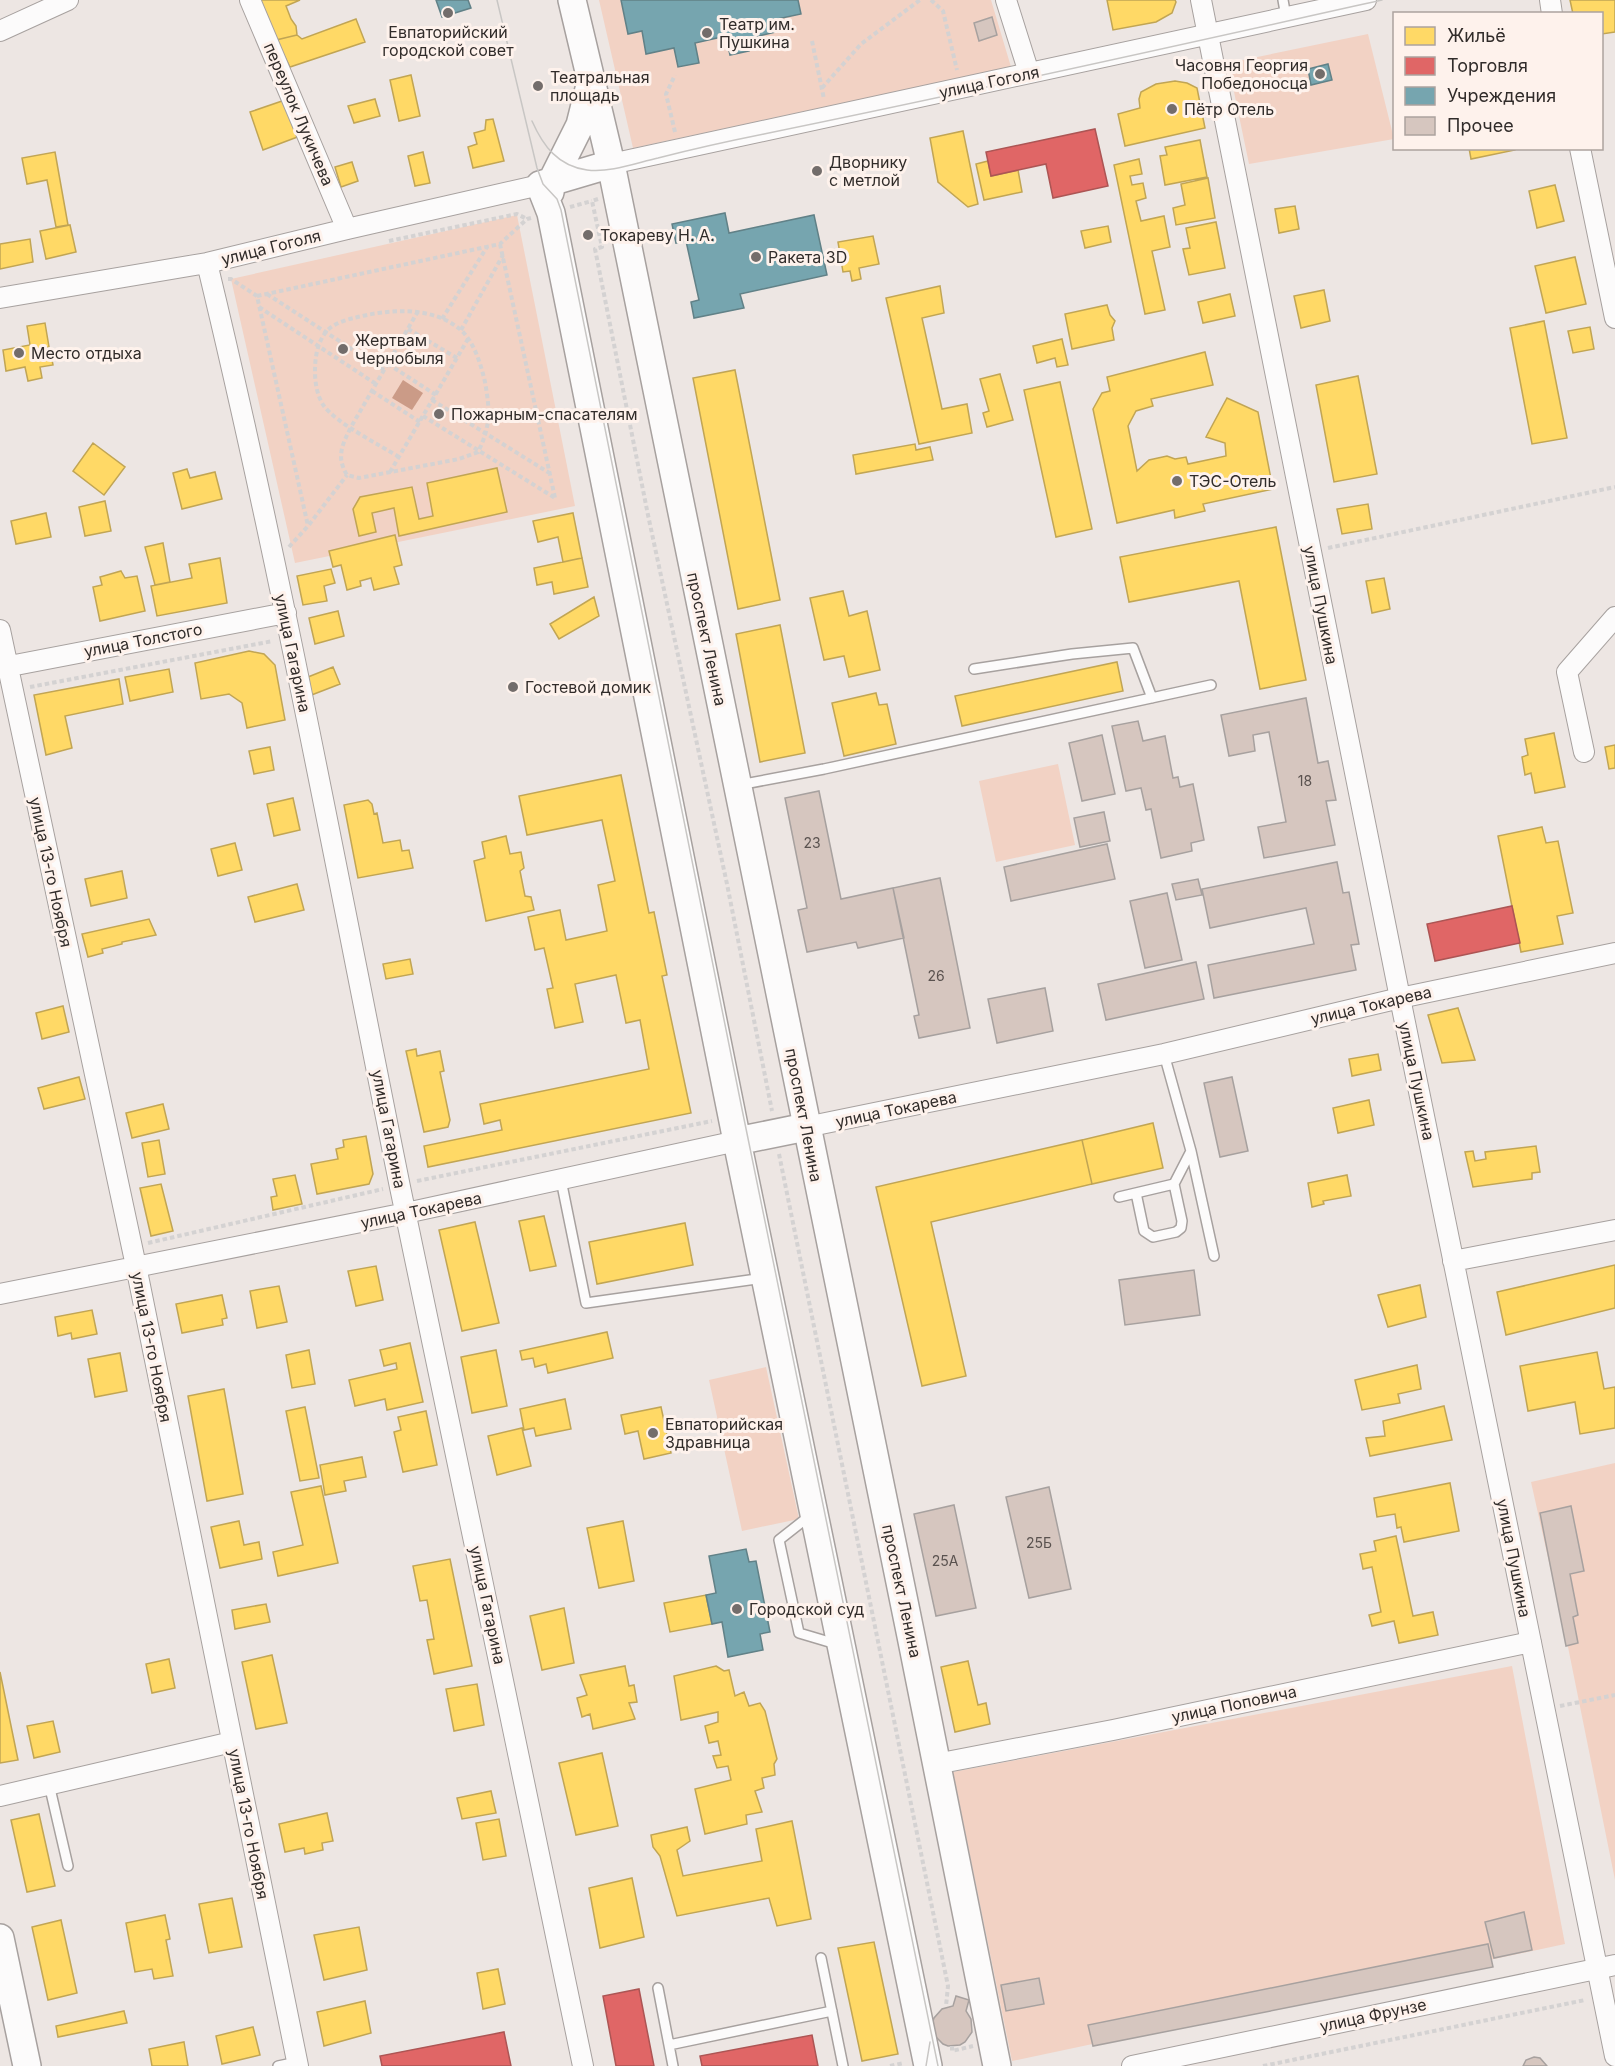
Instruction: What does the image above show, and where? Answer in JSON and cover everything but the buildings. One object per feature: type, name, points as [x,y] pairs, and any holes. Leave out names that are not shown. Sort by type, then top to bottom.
[{"type":"street","points":[[0,31],[68,0]]},
{"type":"street","name":"переулок Лукичева","points":[[250,0],[347,229]]},
{"type":"street","name":"проспект Ленина","points":[[572,0],[611,164],[997,2066]]},
{"type":"street","points":[[1006,0],[1029,73]]},
{"type":"street","name":"улица Пушкина","points":[[1201,0],[1531,1642],[1606,1967],[1603,1996],[1615,2056]]},
{"type":"street","name":"улица Гоголя","points":[[611,164],[1208,34],[1285,9],[1366,0]]},
{"type":"street","points":[[546,183],[580,125],[591,81]]},
{"type":"street","points":[[1580,150],[1615,318]]},
{"type":"street","points":[[546,183],[611,164]]},
{"type":"street","points":[[546,183],[550,191],[539,216],[735,1128],[928,2066]]},
{"type":"street","name":"улица Гоголя","points":[[0,298],[209,271],[347,229],[546,183]]},
{"type":"street","name":"улица Гагарина","points":[[209,271],[286,613],[400,1185],[583,2066]]},
{"type":"street","name":"улица Толстого","points":[[3,667],[286,613]]},
{"type":"street","points":[[1584,752],[1567,672],[1615,617]]},
{"type":"street","name":"улица 13-го Ноября","points":[[0,630],[3,667],[12,691],[136,1266],[232,1742],[291,2065]]},
{"type":"street","name":"улица Токарева","points":[[0,1294],[561,1180],[735,1128],[1164,1054],[1400,998],[1615,953]]},
{"type":"street","points":[[1454,1261],[1615,1230]]},
{"type":"street","name":"улица Поповича","points":[[936,1764],[1124,1728],[1531,1642]]},
{"type":"street","points":[[0,1796],[232,1742]]},
{"type":"street","points":[[0,1938],[27,2066]]},
{"type":"street","name":"улица Фрунзе","points":[[1132,2066],[1606,1967]]},
{"type":"lane","points":[[974,669],[1072,654],[1133,648],[1152,698]]},
{"type":"lane","points":[[737,785],[824,769],[1211,685]]},
{"type":"lane","points":[[1164,1054],[1191,1151],[1214,1256]]},
{"type":"lane","points":[[1136,1193],[1144,1232],[1153,1237],[1176,1232],[1181,1228],[1182,1221],[1174,1184],[1191,1151]]},
{"type":"lane","points":[[561,1180],[586,1303],[766,1278]]},
{"type":"lane","points":[[1119,1197],[1174,1184]]},
{"type":"lane","points":[[814,1513],[779,1540],[799,1633],[841,1645]]},
{"type":"lane","points":[[49,1784],[68,1866]]},
{"type":"lane","points":[[821,1958],[843,2066]]},
{"type":"lane","points":[[658,1988],[673,2066]]},
{"type":"lane","points":[[669,2045],[832,2011]]},
{"type":"path","points":[[822,88],[861,44],[920,0]]},
{"type":"path","points":[[931,0],[943,11],[957,71]]},
{"type":"path","points":[[812,41],[824,100]]},
{"type":"path","points":[[675,75],[666,94],[675,132]]},
{"type":"path","points":[[617,195],[592,201],[602,247],[595,249],[727,884],[948,1986],[946,2006]]},
{"type":"path","points":[[380,243],[517,214],[539,216]]},
{"type":"path","points":[[257,297],[500,244],[555,498],[423,416]]},
{"type":"path","points":[[442,319],[487,247]]},
{"type":"path","points":[[461,330],[503,254]]},
{"type":"path","points":[[209,271],[231,279],[257,297],[308,526]]},
{"type":"path","points":[[231,279],[239,275]]},
{"type":"path","points":[[267,294],[384,370]]},
{"type":"path","points":[[259,306],[376,384]]},
{"type":"path","points":[[399,457],[351,427],[331,414],[323,405],[317,392],[315,363],[318,346],[326,332],[348,320],[388,311],[417,313],[442,319],[461,330],[469,338],[482,371],[489,418],[487,435],[478,452],[459,459],[359,478],[347,475],[342,467],[341,445],[351,427],[384,370],[388,364],[417,313]]},
{"type":"path","points":[[408,329],[457,358]]},
{"type":"path","points":[[389,473],[469,338]]},
{"type":"path","points":[[388,364],[436,395]]},
{"type":"path","points":[[372,391],[420,422]]},
{"type":"path","points":[[432,400],[551,474]]},
{"type":"path","points":[[275,566],[347,475]]},
{"type":"path","points":[[1311,552],[1615,487]]},
{"type":"path","points":[[12,691],[291,638]]},
{"type":"path","points":[[132,1247],[400,1185],[804,1115]]},
{"type":"path","points":[[1545,1709],[1615,1695]]},
{"type":"path","points":[[1263,2066],[1603,1996]]},
{"type":"shaded area","points":[[599,0],[991,0],[1011,67],[633,148]]},
{"type":"shaded area","points":[[1368,34],[1393,139],[1249,164],[1228,63]]},
{"type":"shaded area","points":[[517,215],[575,506],[295,563],[231,279]]},
{"type":"shaded area","points":[[403,380],[423,393],[412,410],[392,398]]},
{"type":"shaded area","points":[[1058,764],[1075,845],[996,862],[979,781]]},
{"type":"shaded area","points":[[766,1367],[799,1519],[742,1531],[709,1380]]},
{"type":"shaded area","points":[[1615,1463],[1615,1880],[1568,1647],[1531,1482]]},
{"type":"shaded area","points":[[1512,1666],[1565,1944],[1012,2061],[953,1772]]},
{"type":"tram line","points":[[497,0],[537,168],[543,184],[557,199],[561,210],[938,2066]]},
{"type":"tram line","points":[[532,121],[541,139],[553,153],[568,164],[596,171],[614,169],[724,142],[1382,0]]},
{"type":"tram line","points":[[926,2066],[930,2042]]},
{"type":"place","name":"Евпаторийский городской совет","points":[[448,13]]},
{"type":"place","name":"Театр им. Пушкина","points":[[707,33]]},
{"type":"place","name":"Часовня Георгия Победоносца","points":[[1320,74]]},
{"type":"place","name":"Театральная площадь","points":[[538,86]]},
{"type":"place","name":"Пётр Отель","points":[[1172,109]]},
{"type":"place","name":"Дворнику с метлой","points":[[817,171]]},
{"type":"place","name":"Токареву Н. А.","points":[[588,235]]},
{"type":"place","name":"Ракета 3D","points":[[756,257]]},
{"type":"place","name":"Жертвам Чернобыля","points":[[343,349]]},
{"type":"place","name":"Место отдыха","points":[[19,353]]},
{"type":"place","name":"Пожарным-спасателям","points":[[439,414]]},
{"type":"place","name":"ТЭС-Отель","points":[[1177,481]]},
{"type":"place","name":"Гостевой домик","points":[[513,687]]},
{"type":"place","name":"Евпаторийская Здравница","points":[[653,1433]]},
{"type":"place","name":"Городской суд","points":[[737,1609]]}]
